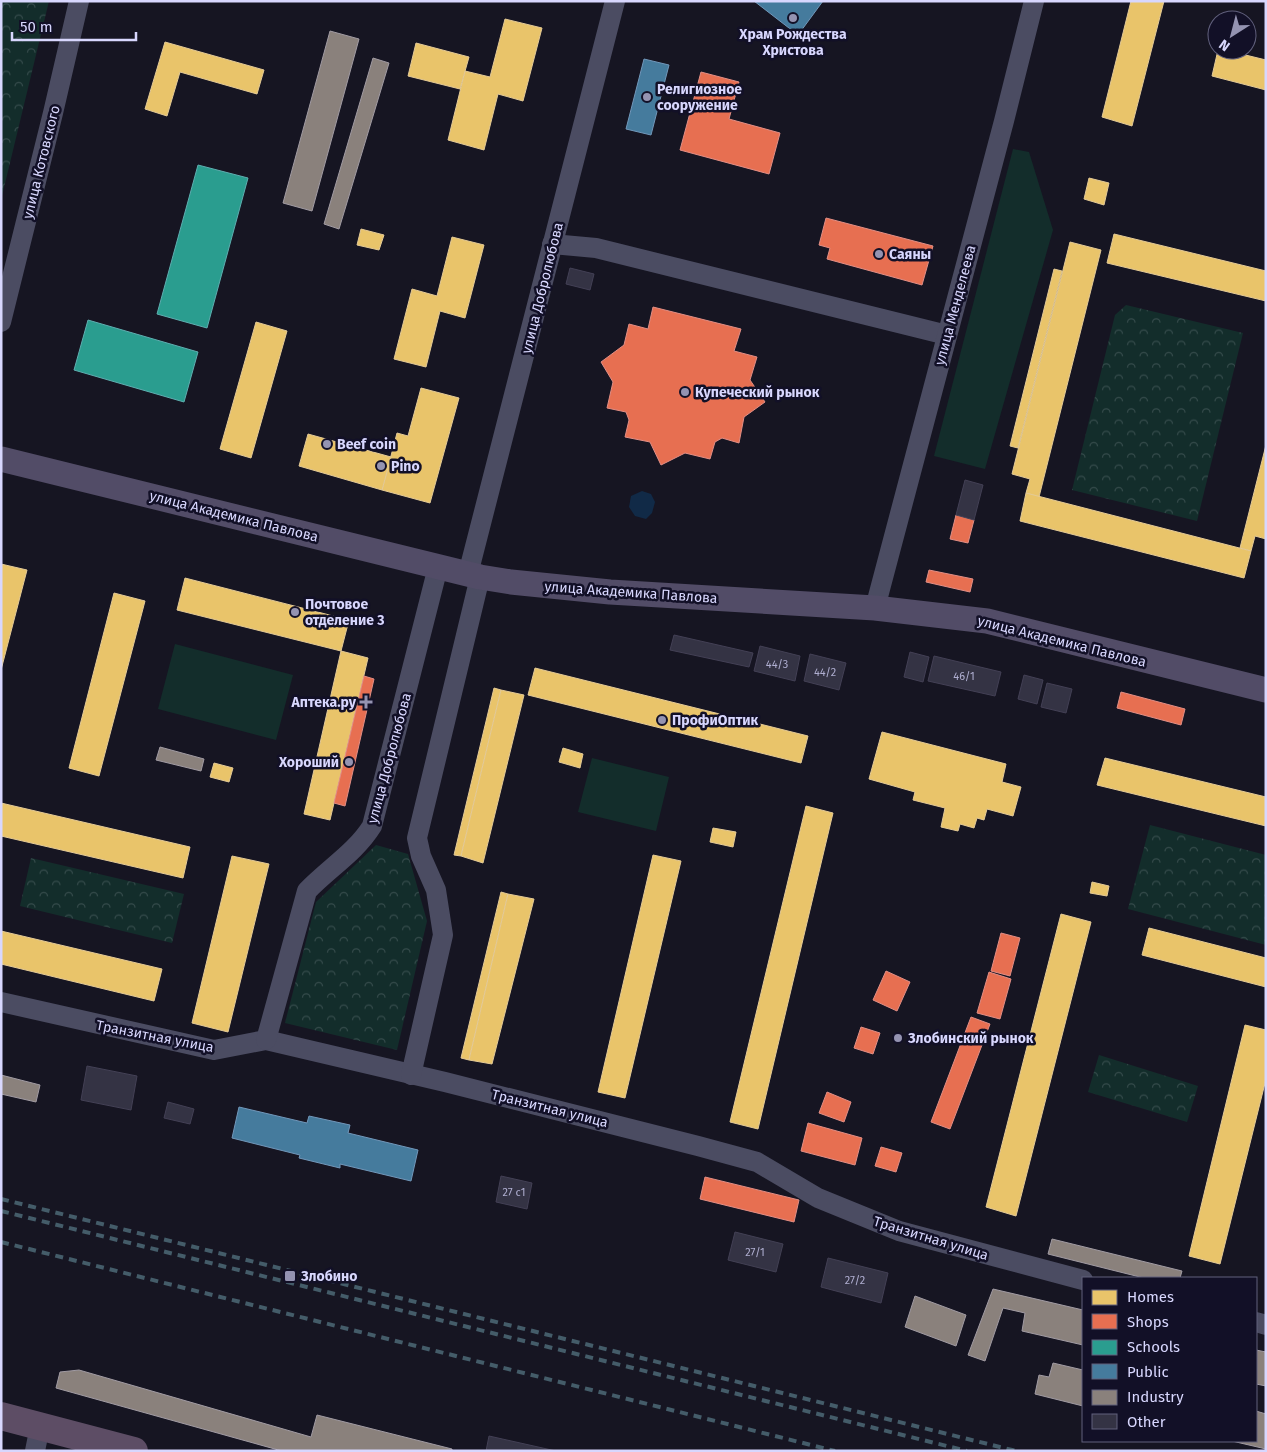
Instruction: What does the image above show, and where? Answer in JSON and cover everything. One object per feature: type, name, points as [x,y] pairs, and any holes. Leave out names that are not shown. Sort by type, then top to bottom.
[{"type":"highway","points":[[1,1416],[38,1438],[134,1451]]},
{"type":"main road","name":"улица Академика Павлова","points":[[1,459],[438,567],[511,582],[610,592],[875,608],[987,621],[1266,690]]},
{"type":"street","name":"улица Котовского","points":[[1,322],[79,1]]},
{"type":"street","name":"улица Добролюбова","points":[[411,1075],[443,935],[436,890],[420,856],[417,838],[474,575],[525,354],[616,1]]},
{"type":"street","name":"улица Менделеева","points":[[875,608],[1034,1]]},
{"type":"street","points":[[552,244],[596,248],[947,335]]},
{"type":"street","name":"улица Добролюбова","points":[[266,1040],[307,891],[321,876],[362,842],[372,826],[438,567]]},
{"type":"street","name":"Транзитная улица","points":[[1,1002],[214,1050],[266,1040],[515,1099],[757,1162],[818,1198],[899,1231],[1082,1280]]},
{"type":"green space","points":[[1,1],[49,1],[1,200]]},
{"type":"green space","points":[[1013,149],[1029,152],[1053,230],[985,469],[934,456]]},
{"type":"green space","points":[[1126,305],[1243,333],[1197,521],[1072,490],[1115,315]]},
{"type":"green space","points":[[175,644],[293,675],[276,740],[158,709]]},
{"type":"green space","points":[[592,758],[669,777],[656,831],[578,812]]},
{"type":"green space","points":[[1150,825],[1266,855],[1266,945],[1128,909]]},
{"type":"green space","points":[[376,845],[408,854],[427,921],[397,1050],[285,1023],[316,902]]},
{"type":"green space","points":[[31,858],[184,894],[172,943],[20,906]]},
{"type":"green space","points":[[1099,1055],[1198,1086],[1187,1122],[1088,1092]]},
{"type":"water","points":[[642,491],[651,494],[655,502],[652,513],[646,519],[635,516],[629,507],[631,496]]},
{"type":"building: Homes","points":[[1131,1],[1164,1],[1132,126],[1102,117]]},
{"type":"building: Homes","points":[[505,19],[542,28],[523,101],[498,94],[484,150],[448,140],[465,71],[490,77]]},
{"type":"building: Homes","points":[[165,42],[264,70],[257,94],[180,72],[167,116],[145,109]]},
{"type":"building: Homes","points":[[416,43],[469,57],[460,89],[408,76]]},
{"type":"building: Homes","points":[[1257,58],[1266,60],[1266,90],[1212,76],[1216,60],[1257,60]]},
{"type":"building: Homes","points":[[1089,178],[1109,183],[1104,205],[1084,199]]},
{"type":"building: Homes","points":[[361,229],[384,235],[379,250],[357,245]]},
{"type":"building: Homes","points":[[1114,234],[1266,271],[1266,301],[1107,263]]},
{"type":"building: Homes","points":[[452,237],[484,245],[465,318],[440,311],[426,367],[394,359],[412,289],[437,296]]},
{"type":"building: Homes","points":[[1070,242],[1101,250],[1039,497],[1026,493],[1030,479],[1012,474]]},
{"type":"building: Homes","points":[[1054,269],[1062,271],[1018,448],[1010,446]]},
{"type":"building: Homes","points":[[256,322],[287,331],[251,458],[220,449]]},
{"type":"building: Homes","points":[[421,388],[459,398],[430,503],[382,490],[397,433],[408,436]]},
{"type":"building: Homes","points":[[308,434],[391,457],[382,490],[299,466]]},
{"type":"building: Homes","points":[[1266,445],[1266,539],[1255,536],[1251,551],[1240,548]]},
{"type":"building: Homes","points":[[1026,493],[1251,551],[1244,578],[1020,521]]},
{"type":"building: Homes","points":[[1,564],[27,570],[1,670]]},
{"type":"building: Homes","points":[[185,578],[349,620],[341,651],[177,610]]},
{"type":"building: Homes","points":[[114,593],[145,601],[99,776],[69,768]]},
{"type":"building: Homes","points":[[341,651],[368,658],[330,820],[304,814]]},
{"type":"building: Homes","points":[[535,668],[808,736],[801,763],[528,695]]},
{"type":"building: Homes","points":[[494,688],[501,690],[461,856],[454,855]]},
{"type":"building: Homes","points":[[501,690],[524,695],[483,863],[461,856]]},
{"type":"building: Homes","points":[[882,732],[1006,764],[1002,782],[1021,787],[1013,816],[987,809],[984,820],[977,818],[974,828],[960,824],[958,831],[941,827],[945,808],[913,800],[915,792],[869,779]]},
{"type":"building: Homes","points":[[563,748],[583,754],[580,768],[559,762]]},
{"type":"building: Homes","points":[[1105,758],[1266,797],[1266,826],[1097,785]]},
{"type":"building: Homes","points":[[214,763],[233,768],[229,782],[210,777]]},
{"type":"building: Homes","points":[[1,803],[190,847],[183,878],[1,836]]},
{"type":"building: Homes","points":[[806,806],[833,813],[758,1129],[730,1122]]},
{"type":"building: Homes","points":[[713,828],[736,832],[733,847],[710,842]]},
{"type":"building: Homes","points":[[653,855],[681,861],[625,1098],[598,1092]]},
{"type":"building: Homes","points":[[232,856],[269,864],[228,1032],[192,1023]]},
{"type":"building: Homes","points":[[1092,882],[1109,886],[1107,896],[1090,893]]},
{"type":"building: Homes","points":[[501,892],[508,894],[469,1060],[461,1058]]},
{"type":"building: Homes","points":[[508,894],[534,899],[492,1064],[469,1060]]},
{"type":"building: Homes","points":[[1061,914],[1091,922],[1016,1216],[986,1207]]},
{"type":"building: Homes","points":[[1149,928],[1266,958],[1266,987],[1142,955]]},
{"type":"building: Homes","points":[[1,931],[162,969],[154,1001],[1,964]]},
{"type":"building: Homes","points":[[1245,1025],[1266,1030],[1266,1079],[1220,1264],[1189,1256]]},
{"type":"building: Shops","points":[[701,72],[739,82],[729,119],[780,133],[769,174],[680,150]]},
{"type":"building: Shops","name":"Саяны","points":[[826,218],[933,246],[922,285],[827,259],[830,248],[819,245]]},
{"type":"building: Shops","name":"Купеческий рынок","points":[[653,307],[741,329],[734,351],[757,357],[750,380],[765,402],[744,417],[739,443],[722,438],[715,442],[710,459],[685,453],[661,465],[650,442],[625,437],[629,420],[626,412],[607,408],[613,382],[601,362],[624,345],[629,324],[648,329]]},
{"type":"building: Shops","points":[[956,515],[974,520],[968,543],[950,539]]},
{"type":"building: Shops","points":[[929,570],[973,579],[970,592],[926,582]]},
{"type":"building: Shops","points":[[364,676],[374,679],[345,806],[334,803]]},
{"type":"building: Shops","points":[[1121,692],[1185,709],[1181,725],[1117,708]]},
{"type":"building: Shops","points":[[1001,933],[1020,938],[1010,976],[991,971]]},
{"type":"building: Shops","points":[[886,971],[910,982],[897,1011],[873,1000]]},
{"type":"building: Shops","points":[[989,972],[1011,979],[1000,1019],[977,1013]]},
{"type":"building: Shops","points":[[971,1017],[990,1024],[950,1129],[931,1122]]},
{"type":"building: Shops","points":[[861,1027],[880,1033],[873,1054],[854,1048]]},
{"type":"building: Shops","points":[[827,1092],[851,1102],[844,1122],[819,1113]]},
{"type":"building: Shops","points":[[808,1123],[862,1138],[855,1165],[801,1151]]},
{"type":"building: Shops","points":[[881,1147],[902,1153],[896,1172],[875,1166]]},
{"type":"building: Shops","points":[[705,1177],[799,1200],[794,1222],[700,1199]]},
{"type":"building: Schools","points":[[198,165],[248,178],[207,328],[157,314]]},
{"type":"building: Schools","points":[[88,320],[198,352],[184,402],[74,370]]},
{"type":"building: Public","name":"Храм Рождества Христова","points":[[754,1],[823,1],[798,35]]},
{"type":"building: Public","name":"Религиозное сооружение","points":[[644,59],[669,65],[651,135],[626,129]]},
{"type":"building: Public","points":[[239,1107],[307,1123],[309,1116],[350,1125],[348,1133],[418,1150],[411,1181],[340,1164],[340,1168],[299,1158],[300,1155],[232,1138]]},
{"type":"building: Industry","points":[[330,31],[359,39],[312,211],[283,203]]},
{"type":"building: Industry","points":[[373,58],[389,63],[339,229],[324,224]]},
{"type":"building: Industry","points":[[160,747],[204,759],[201,771],[156,760]]},
{"type":"building: Industry","points":[[1,1075],[40,1085],[36,1102],[1,1094]]},
{"type":"building: Industry","points":[[1052,1239],[1182,1271],[1180,1277],[1140,1277],[1048,1254]]},
{"type":"building: Industry","points":[[993,1289],[1082,1310],[1082,1345],[1022,1331],[1025,1313],[1003,1308],[985,1361],[968,1355]]},
{"type":"building: Industry","points":[[915,1296],[966,1315],[956,1346],[905,1327]]},
{"type":"building: Industry","points":[[1257,1350],[1266,1352],[1266,1386],[1257,1384]]},
{"type":"building: Industry","points":[[1053,1363],[1082,1370],[1082,1406],[1035,1394],[1039,1375],[1049,1377]]},
{"type":"building: Industry","points":[[79,1370],[311,1437],[317,1415],[452,1449],[452,1451],[282,1451],[56,1388],[60,1372]]},
{"type":"building: Industry","points":[[1257,1411],[1266,1414],[1266,1449],[1236,1442],[1257,1442]]},
{"type":"building: Other","points":[[570,268],[594,274],[590,290],[566,284]]},
{"type":"building: Other","points":[[965,480],[983,485],[974,520],[956,515]]},
{"type":"building: Other","points":[[674,635],[753,653],[749,667],[670,650]]},
{"type":"building: Other","points":[[760,646],[800,656],[795,681],[754,671]]},
{"type":"building: Other","points":[[910,652],[929,657],[923,682],[904,677]]},
{"type":"building: Other","points":[[810,654],[846,663],[839,690],[804,681]]},
{"type":"building: Other","points":[[934,656],[1001,672],[995,696],[928,681]]},
{"type":"building: Other","points":[[1024,675],[1043,680],[1037,704],[1018,699]]},
{"type":"building: Other","points":[[1047,683],[1072,689],[1066,713],[1041,707]]},
{"type":"building: Other","points":[[87,1066],[137,1076],[131,1110],[81,1100]]},
{"type":"building: Other","points":[[168,1102],[194,1109],[190,1124],[164,1118]]},
{"type":"building: Other","points":[[501,1176],[532,1183],[527,1209],[496,1202]]},
{"type":"building: Other","points":[[735,1232],[783,1244],[776,1272],[728,1260]]},
{"type":"building: Other","points":[[828,1258],[888,1273],[881,1303],[821,1287]]},
{"type":"building: Other","points":[[489,1436],[556,1451],[486,1451]]},
{"type":"railway","points":[[1,1199],[1016,1451]]},
{"type":"railway","points":[[1,1211],[967,1451]]},
{"type":"railway","points":[[1,1242],[835,1451]]},
{"type":"place","name":"Храм Рождества Христова","points":[[793,18]]},
{"type":"place","name":"Религиозное сооружение","points":[[647,97]]},
{"type":"place","name":"Саяны","points":[[879,254]]},
{"type":"place","name":"Купеческий рынок","points":[[685,392]]},
{"type":"place","name":"Beef coin","points":[[327,444]]},
{"type":"place","name":"Pino","points":[[381,466]]},
{"type":"place","name":"Почтовое отделение 3","points":[[295,612]]},
{"type":"place","name":"Аптека.ру","points":[[366,702]]},
{"type":"place","name":"ПрофиОптик","points":[[662,720]]},
{"type":"place","name":"Хороший","points":[[349,762]]},
{"type":"place","name":"Злобинский рынок","points":[[898,1038]]},
{"type":"place","name":"Злобино","points":[[290,1276]]}]
